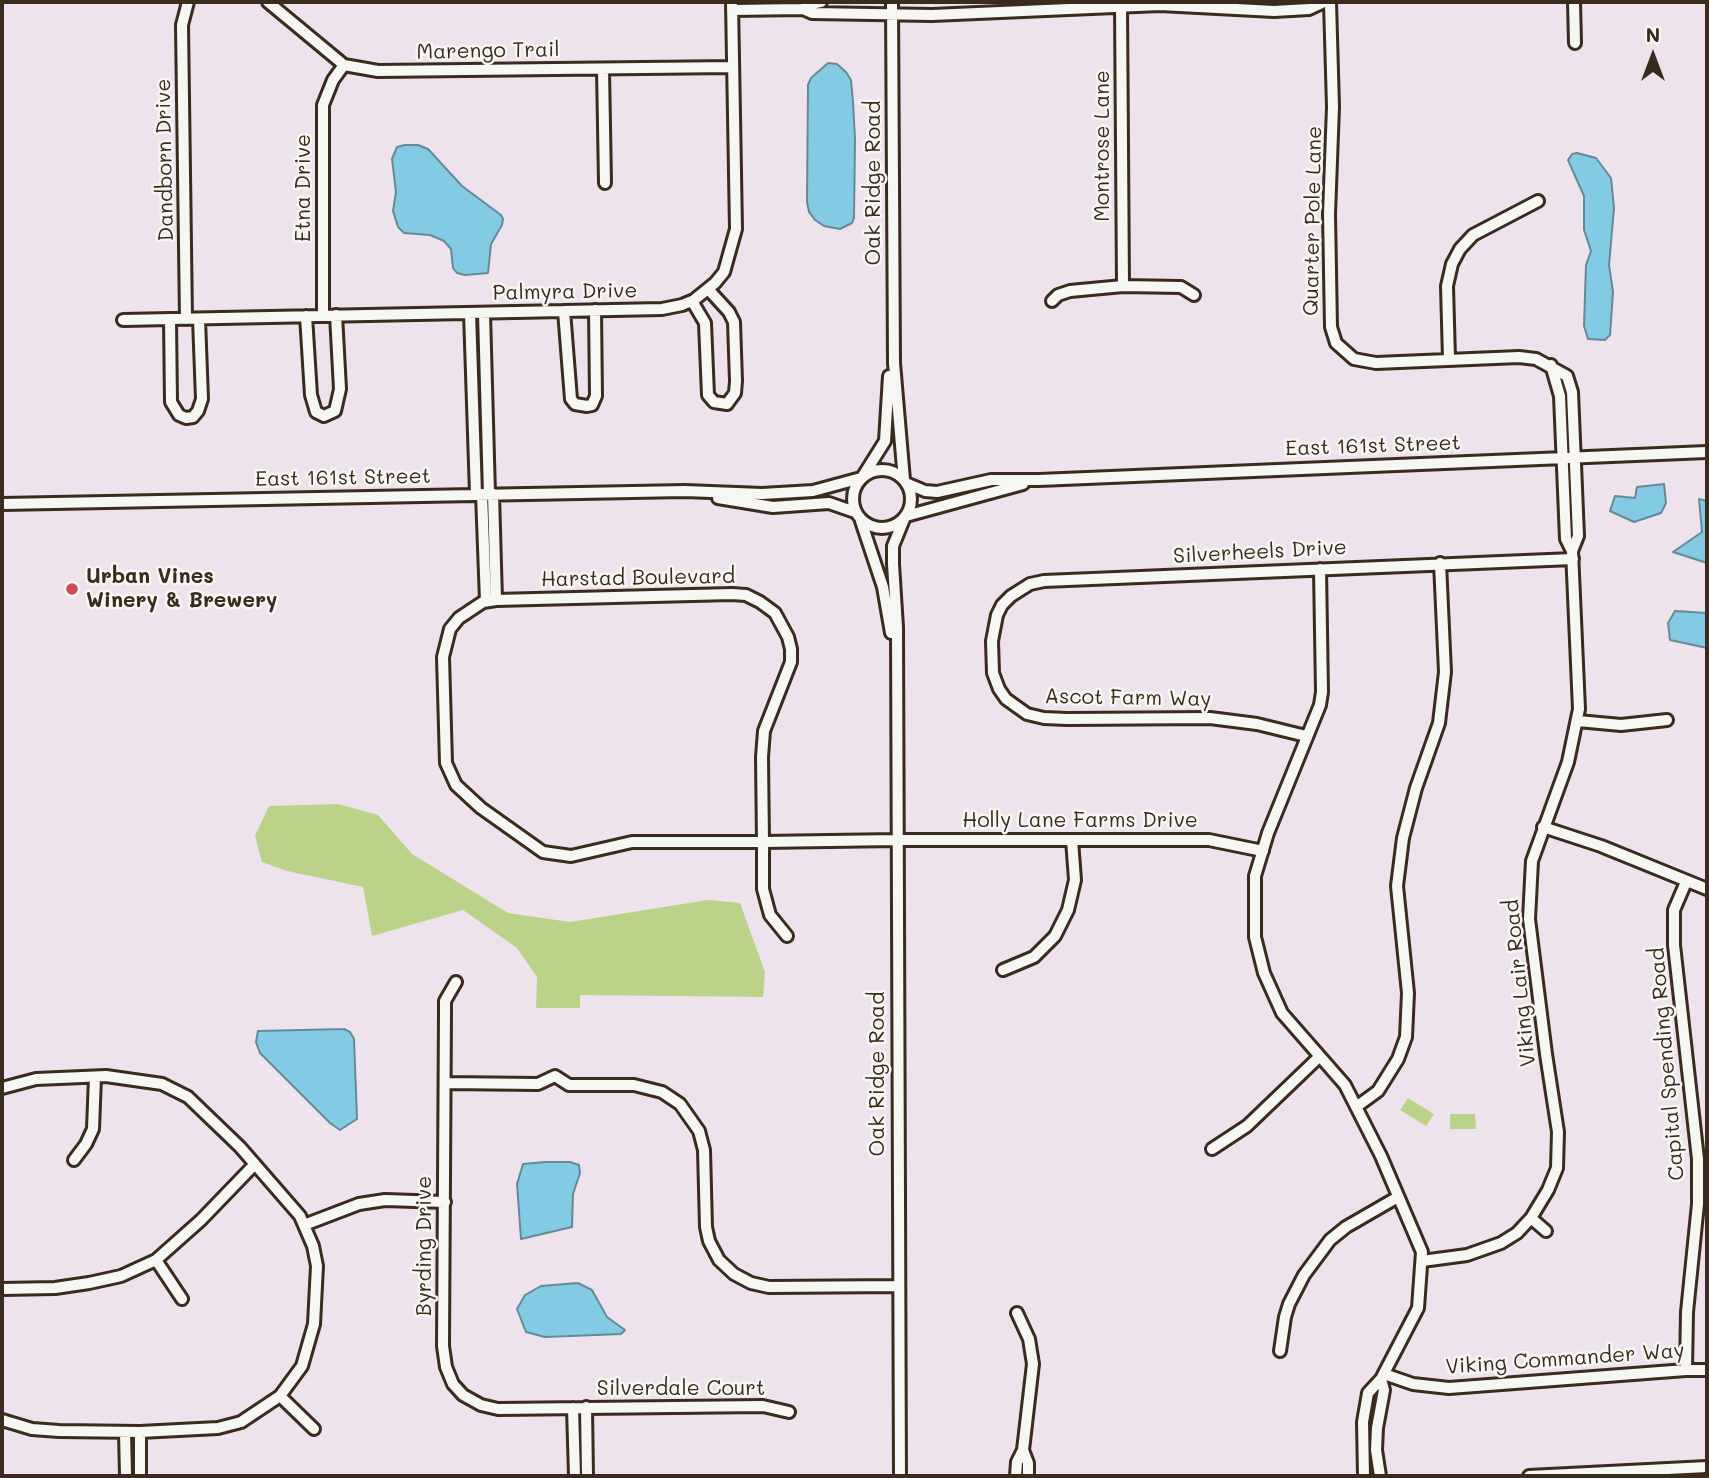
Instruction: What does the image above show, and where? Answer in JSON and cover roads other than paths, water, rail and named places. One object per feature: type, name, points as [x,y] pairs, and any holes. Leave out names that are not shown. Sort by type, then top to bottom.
[{"type":"street","name":"Dandborn Drive","points":[[186,319],[183,25],[188,2]]},
{"type":"street","name":"Marengo Trail","points":[[268,2],[344,65],[378,71],[733,67]]},
{"type":"street","points":[[803,9],[821,2]]},
{"type":"street","name":"Oak Ridge Road","points":[[892,2],[894,363],[905,482]]},
{"type":"street","points":[[732,6],[803,9],[812,13],[964,14],[1121,5],[1275,11],[1309,9],[1324,2]]},
{"type":"street","name":"Quarter Pole Lane","points":[[1329,2],[1333,107],[1329,214],[1331,327],[1336,344],[1354,359],[1376,363],[1520,357],[1551,365]]},
{"type":"street","points":[[1574,2],[1575,43]]},
{"type":"street","name":"Montrose Lane","points":[[1121,5],[1123,286]]},
{"type":"street","name":"Palmyra Drive","points":[[123,320],[662,309],[692,301],[708,289],[728,264],[736,229],[732,6]]},
{"type":"street","name":"Etna Drive","points":[[323,316],[323,105],[333,80],[344,65]]},
{"type":"street","points":[[603,69],[605,183]]},
{"type":"street","points":[[1449,359],[1447,286],[1452,264],[1460,249],[1473,235],[1538,201]]},
{"type":"street","points":[[1052,300],[1070,291],[1123,286],[1181,286],[1194,295]]},
{"type":"street","points":[[692,301],[705,323],[708,395],[714,402],[727,404],[734,393],[736,381],[734,322],[729,312],[708,289]]},
{"type":"street","points":[[564,311],[572,399],[575,404],[587,406],[592,405],[596,396],[595,310]]},
{"type":"street","points":[[470,313],[491,601]]},
{"type":"street","points":[[484,313],[485,494]]},
{"type":"street","points":[[306,316],[311,396],[316,412],[324,416],[335,411],[340,389],[336,316]]},
{"type":"street","points":[[170,319],[171,402],[179,415],[186,418],[193,417],[198,411],[201,399],[199,319]]},
{"type":"street","name":"Oak Ridge Road","points":[[862,477],[885,441],[889,377],[894,363]]},
{"type":"street","points":[[1551,365],[1567,376],[1572,392],[1578,536],[1572,555]]},
{"type":"street","points":[[1551,365],[1560,396],[1562,457]]},
{"type":"street","name":"East 161st Street","points":[[905,482],[925,491],[937,492],[991,480],[1707,452]]},
{"type":"street","name":"Viking Lair Road","points":[[1422,1261],[1467,1255],[1501,1243],[1517,1233],[1531,1218],[1558,1168],[1558,1132],[1529,919],[1532,861],[1568,762],[1579,709],[1572,555],[1566,539],[1562,457]]},
{"type":"street","points":[[881,470],[891,471],[905,482],[911,502],[905,518],[887,528],[877,529],[858,516],[853,493],[862,477],[881,470]]},
{"type":"street","name":"East 161st Street","points":[[2,504],[685,491],[762,494],[813,491],[862,477]]},
{"type":"street","name":"East 161st Street","points":[[905,518],[944,504],[1040,480]]},
{"type":"street","name":"East 161st Street","points":[[685,491],[773,507],[829,503],[858,516]]},
{"type":"street","name":"Oak Ridge Road","points":[[858,516],[883,587],[895,671]]},
{"type":"street","name":"Oak Ridge Road","points":[[900,1476],[895,671],[897,627],[893,546],[905,518]]},
{"type":"street","name":"Silverheels Drive","points":[[991,649],[993,629],[1002,605],[1010,596],[1030,584],[1044,581],[1572,555]]},
{"type":"street","points":[[1356,1107],[1378,1091],[1398,1059],[1406,1037],[1408,993],[1397,886],[1403,838],[1416,788],[1439,723],[1445,672],[1440,563]]},
{"type":"street","points":[[1320,569],[1320,705],[1255,876],[1255,937],[1264,973],[1282,1013],[1345,1085],[1422,1252],[1418,1308],[1383,1376],[1368,1393],[1364,1476]]},
{"type":"street","name":"Harstad Boulevard","points":[[491,601],[732,594],[746,595],[760,601],[775,613],[788,637],[791,649],[790,662],[764,731],[763,842]]},
{"type":"street","name":"Holly Lane Farms Drive","points":[[491,601],[470,608],[458,618],[450,629],[444,649],[446,763],[456,785],[481,808],[543,852],[571,856],[632,842],[896,840],[1209,840],[1263,851]]},
{"type":"street","name":"Ascot Farm Way","points":[[991,649],[993,673],[999,689],[1015,707],[1027,714],[1067,719],[1210,718],[1265,725],[1306,736]]},
{"type":"street","points":[[1578,721],[1622,725],[1667,720]]},
{"type":"street","points":[[1543,827],[1601,846],[1707,889]]},
{"type":"street","points":[[1003,970],[1034,957],[1055,936],[1068,910],[1075,880],[1072,840]]},
{"type":"street","points":[[763,842],[763,889],[770,915],[787,936]]},
{"type":"street","name":"Capital Spending Road","points":[[1686,882],[1674,910],[1674,944],[1698,1159],[1698,1203],[1687,1311],[1686,1370]]},
{"type":"street","name":"Byrding Drive","points":[[456,982],[445,1001],[443,1346],[446,1367],[453,1384],[463,1395],[481,1405],[498,1409],[573,1408]]},
{"type":"street","points":[[1212,1149],[1247,1126],[1319,1057]]},
{"type":"street","points":[[445,1083],[538,1084],[555,1076],[569,1085],[593,1087],[634,1084],[653,1088],[671,1097],[687,1111],[699,1132],[704,1150],[706,1227],[709,1241],[719,1260],[741,1279],[769,1287],[898,1286]]},
{"type":"street","points":[[74,1160],[93,1129],[95,1077]]},
{"type":"street","points":[[2,1088],[36,1079],[95,1077],[162,1084],[188,1097],[255,1164],[292,1206],[313,1246],[317,1266],[314,1324],[302,1366],[281,1396],[241,1422],[218,1428],[125,1432],[32,1429],[2,1420]]},
{"type":"street","points":[[2,1289],[55,1288],[89,1283],[121,1276],[156,1259],[201,1220],[255,1164]]},
{"type":"street","points":[[1280,1351],[1284,1317],[1289,1304],[1304,1275],[1322,1250],[1346,1227],[1398,1197]]},
{"type":"street","points":[[304,1225],[359,1204],[385,1200],[445,1202]]},
{"type":"street","points":[[1531,1218],[1546,1231]]},
{"type":"street","points":[[156,1259],[183,1299]]},
{"type":"street","points":[[1016,1476],[1017,1462],[1023,1450],[1033,1364],[1029,1339],[1017,1313]]},
{"type":"street","name":"Viking Commander Way","points":[[1383,1376],[1413,1384],[1449,1388],[1707,1370]]},
{"type":"street","points":[[1380,1476],[1377,1428],[1384,1390],[1383,1376]]},
{"type":"street","points":[[281,1396],[314,1429]]},
{"type":"street","name":"Silverdale Court","points":[[573,1408],[764,1406],[789,1412]]},
{"type":"street","points":[[573,1408],[575,1476]]},
{"type":"street","points":[[586,1408],[587,1476]]},
{"type":"street","points":[[125,1432],[126,1476]]},
{"type":"street","points":[[140,1432],[140,1476]]},
{"type":"street","points":[[1023,1450],[1028,1463],[1028,1476]]},
{"type":"street","points":[[1529,1476],[1707,1467]]},
{"type":"water","points":[[828,63],[837,64],[846,72],[851,80],[853,102],[854,218],[852,223],[840,229],[824,226],[815,220],[809,212],[807,202],[808,85],[811,78]]},
{"type":"water","points":[[418,145],[428,149],[462,186],[501,215],[502,225],[491,244],[488,273],[457,273],[453,268],[451,249],[444,241],[430,235],[404,233],[398,227],[393,211],[396,192],[392,159],[397,147]]},
{"type":"water","points":[[1572,154],[1596,158],[1611,178],[1614,208],[1609,265],[1613,292],[1610,335],[1605,340],[1588,339],[1584,326],[1586,265],[1591,251],[1584,230],[1584,196],[1568,160]]},
{"type":"water","points":[[1664,484],[1666,503],[1661,513],[1634,522],[1610,511],[1615,496],[1635,498],[1637,487]]},
{"type":"water","points":[[1699,499],[1707,501],[1707,563],[1673,552],[1702,532]]},
{"type":"water","points":[[1675,611],[1707,613],[1707,648],[1670,640],[1668,623]]},
{"type":"water","points":[[344,1029],[350,1032],[354,1039],[357,1119],[340,1130],[260,1053],[256,1042],[258,1031]]},
{"type":"water","points":[[570,1162],[579,1165],[580,1173],[573,1194],[572,1227],[521,1239],[517,1184],[523,1164]]},
{"type":"water","points":[[578,1283],[592,1290],[607,1317],[625,1330],[621,1334],[545,1337],[526,1332],[517,1309],[525,1295],[541,1286]]},
{"type":"place","name":"Urban Vines Winery & Brewery","points":[[72,589]]}]
